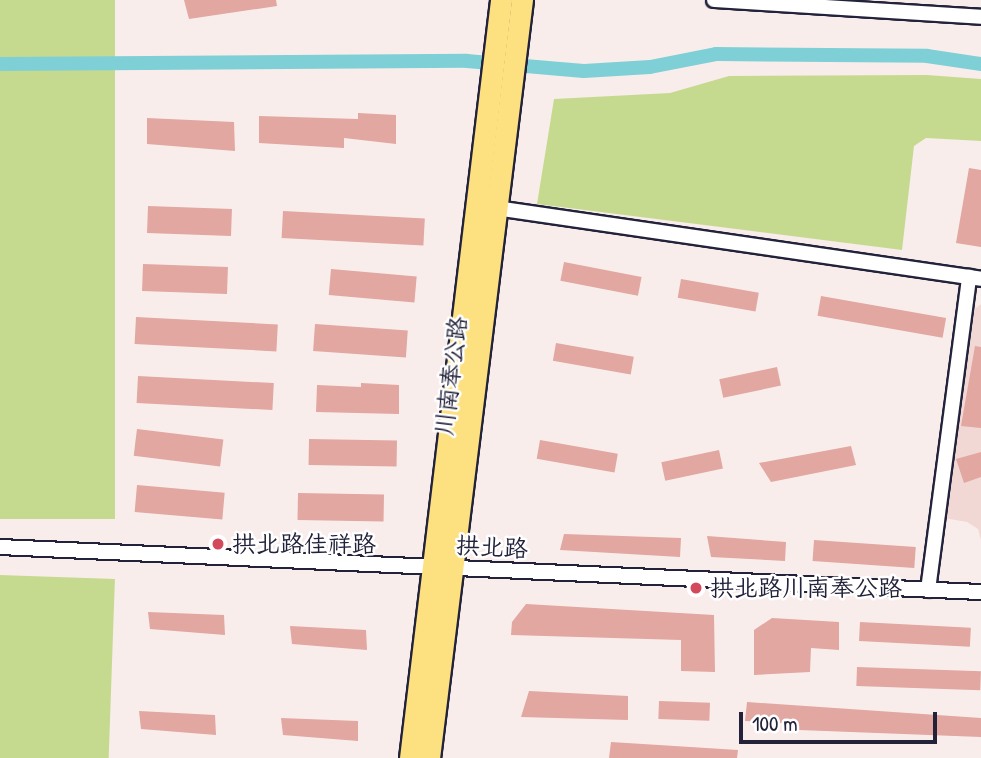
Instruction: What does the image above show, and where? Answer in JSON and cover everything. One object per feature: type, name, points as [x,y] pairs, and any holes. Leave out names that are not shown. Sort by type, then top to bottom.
[{"type":"main road","name":"川南奉公路","points":[[501,0],[507,39]]},
{"type":"main road","name":"川南奉公路","points":[[429,758],[442,568],[507,39],[522,0]]},
{"type":"main road","name":"川南奉公路","points":[[410,758],[442,568],[496,208],[500,96]]},
{"type":"street","points":[[714,0],[981,17]]},
{"type":"street","points":[[496,208],[975,278],[928,590]]},
{"type":"street","name":"拱北路","points":[[7,548],[981,592]]},
{"type":"shaded area","points":[[981,304],[981,540],[978,529],[967,522],[944,518],[971,312]]},
{"type":"green space","points":[[0,0],[115,0],[115,519],[0,519]]},
{"type":"green space","points":[[927,75],[981,79],[981,141],[926,138],[914,146],[902,250],[537,204],[554,99],[670,93],[729,76]]},
{"type":"green space","points":[[0,575],[115,579],[109,758],[0,758]]},
{"type":"building","points":[[184,0],[276,0],[277,6],[189,19]]},
{"type":"building","points":[[358,113],[396,115],[396,144],[344,138],[344,148],[259,143],[259,116],[358,119]]},
{"type":"building","points":[[147,118],[234,122],[235,151],[147,144]]},
{"type":"building","points":[[969,168],[981,170],[981,247],[956,243]]},
{"type":"building","points":[[148,206],[232,209],[231,236],[147,233]]},
{"type":"building","points":[[283,211],[425,218],[423,245],[282,238]]},
{"type":"building","points":[[564,262],[642,277],[638,296],[560,281]]},
{"type":"building","points":[[143,264],[228,267],[227,294],[142,291]]},
{"type":"building","points":[[331,269],[417,276],[414,302],[329,295]]},
{"type":"building","points":[[681,279],[759,293],[756,311],[678,298]]},
{"type":"building","points":[[821,296],[946,318],[943,338],[818,316]]},
{"type":"building","points":[[136,317],[278,324],[276,351],[135,344]]},
{"type":"building","points":[[315,324],[408,330],[406,357],[313,351]]},
{"type":"building","points":[[556,343],[634,357],[631,374],[553,361]]},
{"type":"building","points":[[975,346],[981,347],[981,428],[961,426]]},
{"type":"building","points":[[777,367],[781,386],[723,398],[719,379]]},
{"type":"building","points":[[138,376],[274,383],[272,410],[137,403]]},
{"type":"building","points":[[361,383],[399,385],[399,414],[316,412],[317,385],[361,387]]},
{"type":"building","points":[[137,429],[223,440],[220,466],[134,456]]},
{"type":"building","points":[[309,439],[397,441],[397,467],[309,465]]},
{"type":"building","points":[[540,440],[618,454],[615,472],[537,459]]},
{"type":"building","points":[[851,446],[856,465],[771,482],[759,463]]},
{"type":"building","points":[[719,450],[723,469],[665,481],[661,462]]},
{"type":"building","points":[[981,452],[981,477],[964,483],[956,459]]},
{"type":"building","points":[[137,485],[225,493],[222,520],[135,512]]},
{"type":"building","points":[[298,493],[384,495],[384,521],[298,520]]},
{"type":"building","points":[[564,534],[681,538],[680,557],[560,550]]},
{"type":"building","points":[[707,536],[786,542],[785,561],[711,557]]},
{"type":"building","points":[[814,540],[916,547],[914,568],[813,561]]},
{"type":"building","points":[[526,604],[714,615],[715,672],[681,671],[681,640],[511,635],[512,622]]},
{"type":"building","points":[[148,612],[224,615],[225,635],[150,629]]},
{"type":"building","points":[[772,618],[839,622],[839,650],[811,648],[810,672],[754,675],[754,630]]},
{"type":"building","points":[[860,622],[971,628],[970,647],[859,641]]},
{"type":"building","points":[[290,626],[366,630],[367,650],[292,644]]},
{"type":"building","points":[[857,667],[981,671],[980,690],[856,686]]},
{"type":"building","points":[[529,691],[628,696],[628,720],[521,717]]},
{"type":"building","points":[[659,701],[710,703],[709,721],[658,719]]},
{"type":"building","points":[[747,702],[981,718],[981,737],[799,730],[799,724],[745,721]]},
{"type":"building","points":[[139,711],[215,715],[216,735],[141,729]]},
{"type":"building","points":[[281,718],[358,721],[358,741],[283,735]]},
{"type":"building","points":[[611,742],[738,750],[737,758],[609,758]]},
{"type":"waterway","points":[[0,64],[467,61],[584,71],[650,67],[716,54],[927,56],[981,64]]},
{"type":"place","name":"拱北路佳祥路","points":[[218,544]]},
{"type":"place","name":"拱北路川南奉公路","points":[[696,588]]}]
